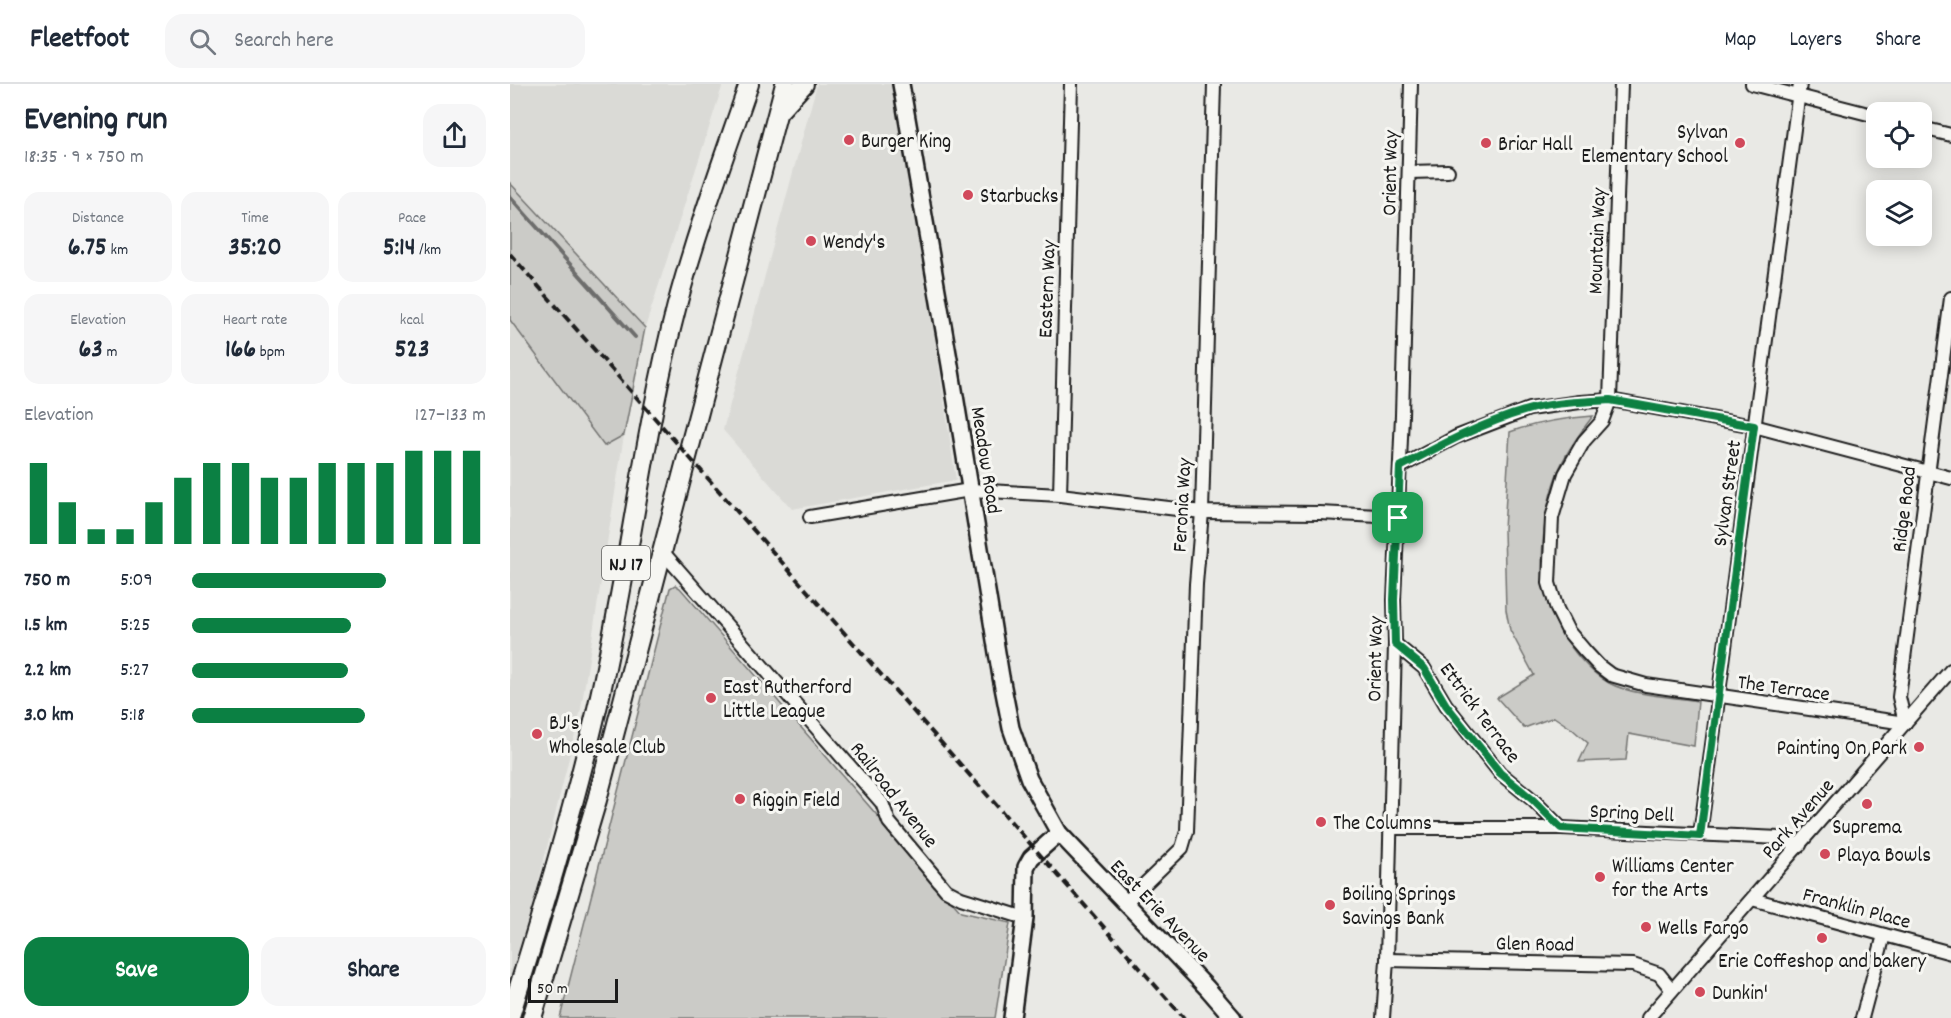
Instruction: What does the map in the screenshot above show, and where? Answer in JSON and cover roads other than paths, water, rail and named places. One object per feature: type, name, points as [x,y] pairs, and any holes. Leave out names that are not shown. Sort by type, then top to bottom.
[{"type":"highway","name":"NJ 17","points":[[510,1016],[561,844],[596,714],[658,389],[677,305],[695,242],[749,84]]},
{"type":"highway","name":"NJ 17","points":[[532,1018],[597,800],[785,84]]},
{"type":"highway","points":[[777,112],[804,84]]},
{"type":"main road","name":"Meadow Road","points":[[901,84],[1011,728],[1029,779],[1059,832]]},
{"type":"main road","name":"East Erie Avenue","points":[[1059,832],[1233,1018]]},
{"type":"main road","points":[[1012,1018],[1025,918],[1026,867],[1031,858],[1059,832]]},
{"type":"street","name":"Eastern Way","points":[[1060,495],[1071,84]]},
{"type":"street","name":"Feronia Way","points":[[1125,903],[1182,848],[1187,831],[1196,584],[1202,513],[1214,84]]},
{"type":"street","name":"Orient Way","points":[[1383,1018],[1387,960],[1395,644],[1394,600],[1411,84]]},
{"type":"street","name":"Mountain Way","points":[[1610,400],[1621,84]]},
{"type":"street","points":[[1752,84],[1800,90],[1866,113]]},
{"type":"street","name":"Sylvan Street","points":[[1700,836],[1800,90]]},
{"type":"street","points":[[1932,130],[1951,135]]},
{"type":"street","points":[[1409,172],[1448,171]]},
{"type":"street","name":"Ridge Road","points":[[1905,723],[1899,697],[1951,298]]},
{"type":"street","points":[[1400,467],[1456,437],[1529,409],[1610,400],[1754,426],[1951,478]]},
{"type":"street","name":"The Terrace","points":[[1610,400],[1602,421],[1584,441],[1565,474],[1552,518],[1549,583],[1557,609],[1568,631],[1599,666],[1611,675],[1647,685],[1905,723]]},
{"type":"street","points":[[810,517],[970,490],[1060,495],[1202,513],[1320,513],[1398,518]]},
{"type":"street","name":"Railroad Avenue","points":[[661,550],[882,802],[889,822],[946,890],[961,898],[1025,918]]},
{"type":"street","name":"Ettrick Terrace","points":[[1395,644],[1424,668],[1446,705],[1500,773],[1533,800],[1561,828]]},
{"type":"street","name":"Park Avenue","points":[[1648,1018],[1951,670]]},
{"type":"street","name":"Spring Dell","points":[[1389,828],[1561,828],[1780,838],[1800,845]]},
{"type":"street","name":"Franklin Place","points":[[1752,899],[1951,953]]},
{"type":"street","points":[[1862,1018],[1884,935]]},
{"type":"street","name":"Glen Road","points":[[1387,960],[1633,964],[1659,974],[1672,990]]},
{"type":"waterway","points":[[510,197],[635,337]]},
{"type":"railway","points":[[510,254],[1184,1018]]},
{"type":"place","name":"Burger King","points":[[849,140]]},
{"type":"place","name":"Briar Hall","points":[[1486,143]]},
{"type":"place","name":"Sylvan Elementary School","points":[[1740,143]]},
{"type":"place","name":"Starbucks","points":[[968,195]]},
{"type":"place","name":"Wendy's","points":[[811,241]]},
{"type":"place","name":"East Rutherford Little League","points":[[711,698]]},
{"type":"place","name":"BJ's Wholesale Club","points":[[537,734]]},
{"type":"place","name":"Painting On Park","points":[[1919,747]]},
{"type":"place","name":"Riggin Field","points":[[740,799]]},
{"type":"place","name":"Suprema","points":[[1867,804]]},
{"type":"place","name":"The Columns","points":[[1321,822]]},
{"type":"place","name":"Playa Bowls","points":[[1825,854]]},
{"type":"place","name":"Williams Center for the Arts","points":[[1600,877]]},
{"type":"place","name":"Boiling Springs Savings Bank","points":[[1330,905]]},
{"type":"place","name":"Wells Fargo","points":[[1646,927]]},
{"type":"place","name":"Erie Coffeshop and bakery","points":[[1822,938]]},
{"type":"place","name":"Dunkin'","points":[[1700,992]]}]
